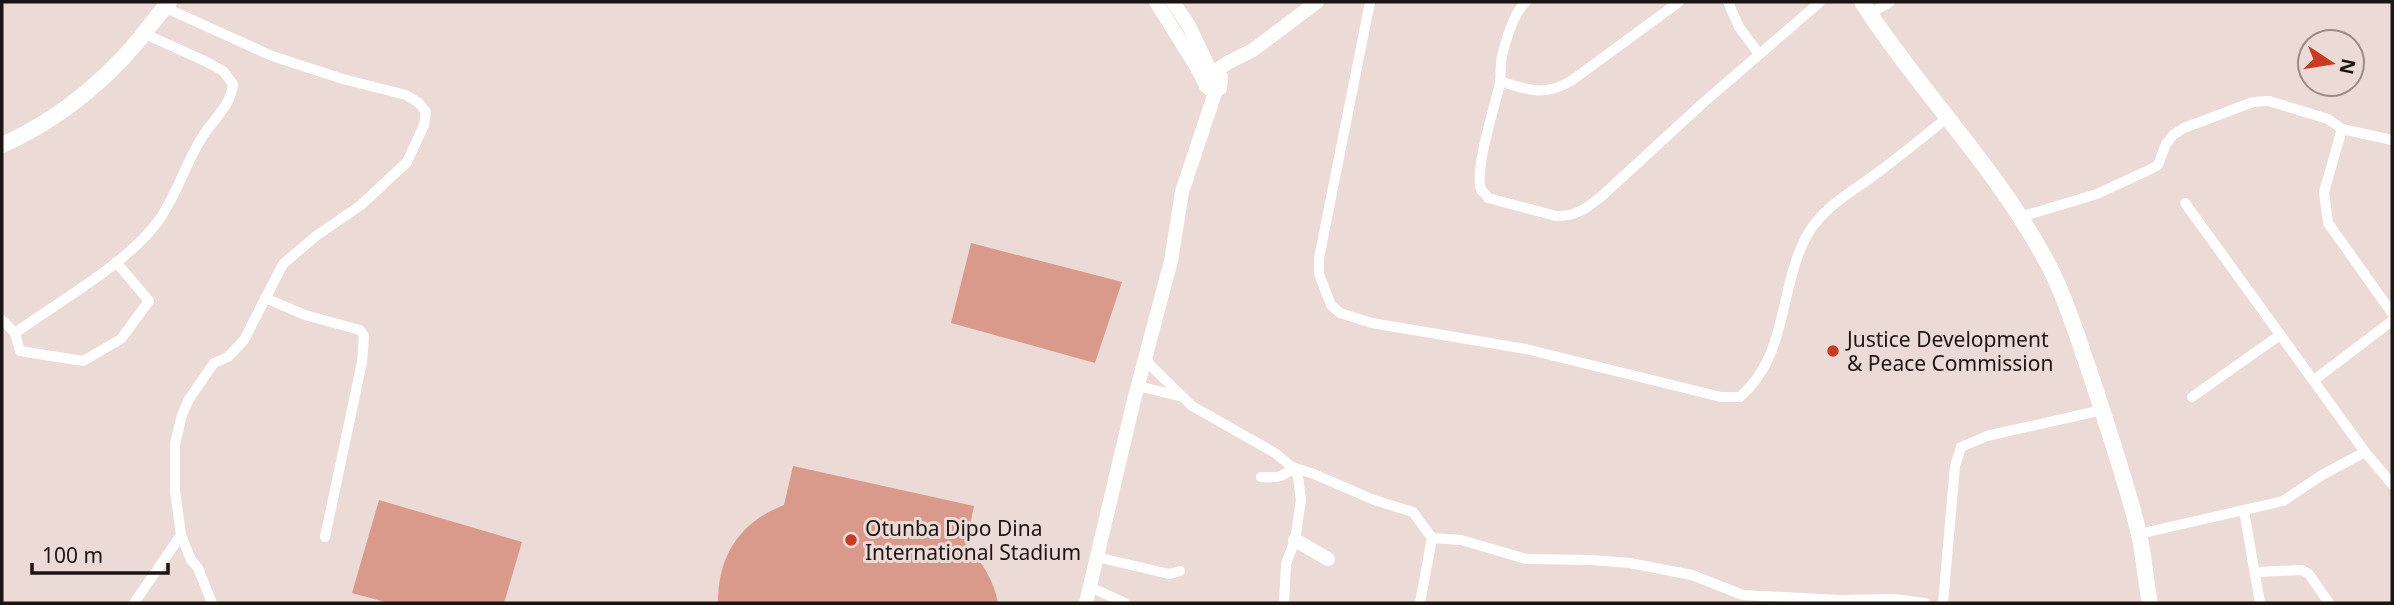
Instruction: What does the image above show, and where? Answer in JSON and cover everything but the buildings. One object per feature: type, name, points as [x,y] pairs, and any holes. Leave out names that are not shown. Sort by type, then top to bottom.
[{"type":"main road","points":[[2,145],[64,110],[108,72],[145,34],[168,5]]},
{"type":"main road","points":[[1866,8],[1913,76],[1994,178],[2055,278],[2124,477],[2140,534],[2150,603]]},
{"type":"street","points":[[1156,2],[1195,64],[1214,81]]},
{"type":"street","points":[[1173,2],[1189,26],[1214,81]]},
{"type":"street","points":[[1086,603],[1171,261],[1182,192],[1214,81],[1229,62],[1253,50],[1317,2]]},
{"type":"street","points":[[1370,2],[1319,258],[1319,274],[1331,304],[1340,313],[1372,323],[1526,349],[1721,397],[1740,397],[1755,384],[1781,324],[1803,244],[1817,221],[1827,209],[1948,117]]},
{"type":"street","points":[[1526,2],[1513,25],[1502,56],[1500,81],[1487,134],[1481,190],[1488,198],[1567,217],[1585,209],[1603,195],[1820,2]]},
{"type":"street","points":[[1500,81],[1540,92],[1556,90],[1679,2]]},
{"type":"street","points":[[1728,2],[1739,27],[1759,54]]},
{"type":"street","points":[[1866,8],[1890,2]]},
{"type":"street","points":[[168,5],[272,55],[342,79],[406,96],[419,103],[426,112],[424,125],[407,162],[361,205],[316,236],[283,264],[237,350],[214,363],[189,398],[175,444],[181,535],[212,603]]},
{"type":"street","points":[[15,333],[116,262],[158,221],[194,150],[226,106],[233,84],[223,71],[145,34]]},
{"type":"street","points":[[2020,217],[2097,194],[2151,169],[2158,165],[2166,144],[2173,135],[2183,128],[2253,102],[2269,101],[2328,119],[2342,129],[2381,135],[2392,140]]},
{"type":"street","points":[[2342,129],[2324,192],[2328,223],[2392,313]]},
{"type":"street","points":[[2185,203],[2365,452],[2392,484]]},
{"type":"street","points":[[2,320],[15,333],[20,351],[83,361],[121,339],[149,301],[116,262]]},
{"type":"street","points":[[265,298],[305,314],[360,330],[364,336],[362,362],[325,537]]},
{"type":"street","points":[[2314,380],[2392,321]]},
{"type":"street","points":[[2192,397],[2280,335]]},
{"type":"street","points":[[1146,357],[1150,365],[1192,406],[1275,453],[1292,467],[1298,477],[1301,491],[1295,540],[1286,564],[1284,603]]},
{"type":"street","points":[[1138,386],[1183,397]]},
{"type":"street","points":[[1943,603],[1955,466],[1961,447],[1987,436],[2102,411]]},
{"type":"street","points":[[2140,534],[2283,501],[2322,475],[2365,452]]},
{"type":"street","points":[[1261,477],[1279,477],[1289,472],[1292,467]]},
{"type":"street","points":[[1292,467],[1374,500],[1413,512],[1432,538],[1420,603]]},
{"type":"street","points":[[2244,511],[2260,603]]},
{"type":"street","points":[[134,603],[181,535]]},
{"type":"street","points":[[1432,538],[1461,540],[1526,559],[1630,563],[1692,575],[1743,595],[1881,602],[1893,599],[1925,603]]},
{"type":"street","points":[[1295,540],[1328,559]]},
{"type":"street","points":[[1097,556],[1169,574],[1180,571]]},
{"type":"street","points":[[2256,572],[2302,570],[2309,574],[2329,603]]},
{"type":"street","points":[[1090,587],[1125,603]]},
{"type":"shaded area","points":[[971,243],[1122,282],[1095,363],[951,323]]},
{"type":"shaded area","name":"Otunba Dipo Dina International Stadium","points":[[793,466],[974,506],[966,545],[987,572],[998,603],[718,603],[722,570],[734,542],[755,521],[784,505]]},
{"type":"shaded area","points":[[379,500],[522,542],[504,603],[389,603],[352,593]]},
{"type":"place","name":"Justice Development & Peace Commission","points":[[1833,351]]},
{"type":"place","name":"Otunba Dipo Dina International Stadium","points":[[851,540]]}]
